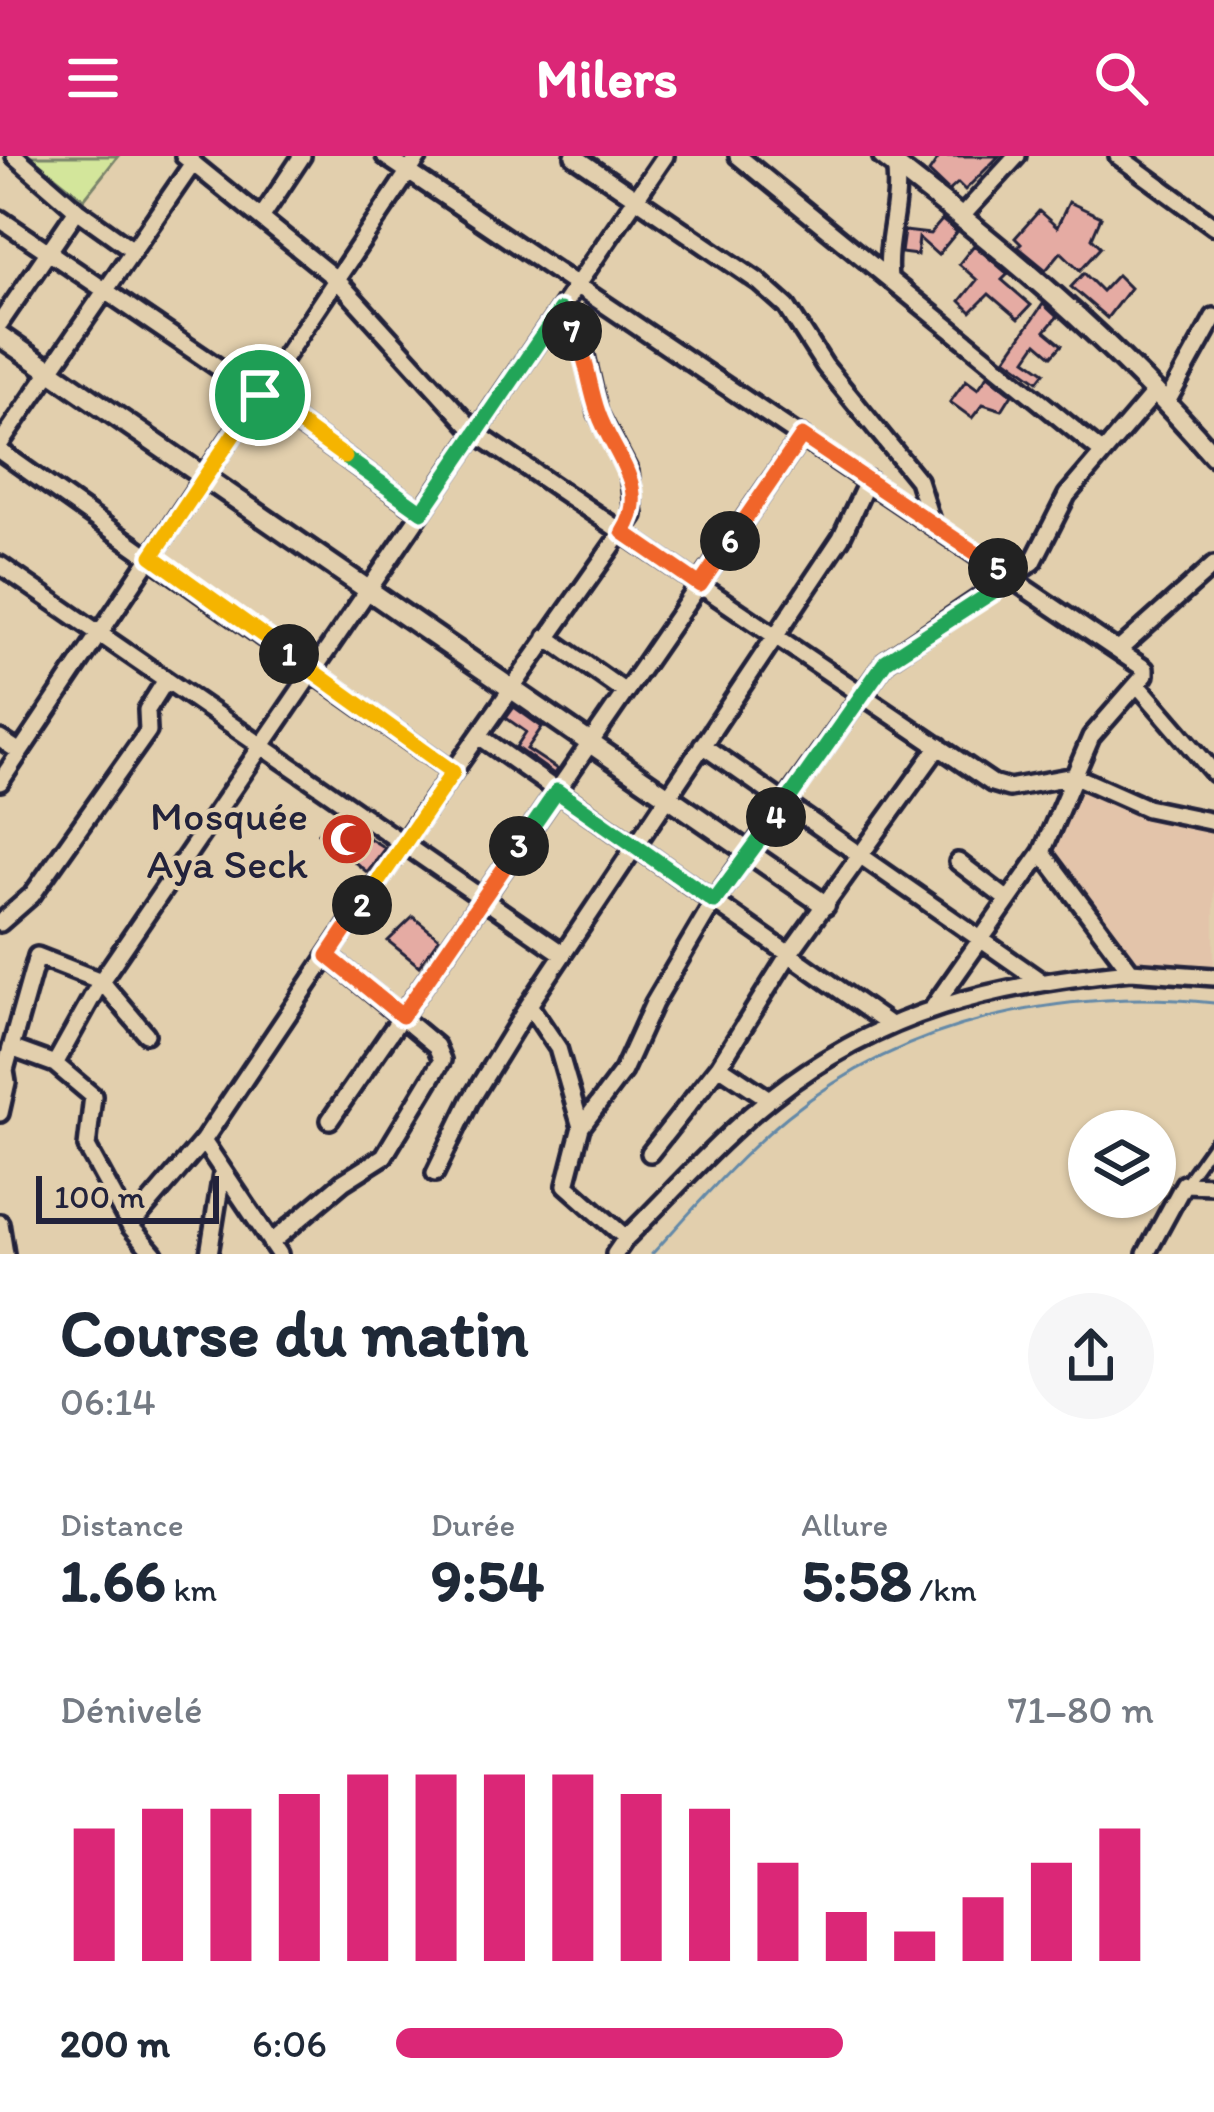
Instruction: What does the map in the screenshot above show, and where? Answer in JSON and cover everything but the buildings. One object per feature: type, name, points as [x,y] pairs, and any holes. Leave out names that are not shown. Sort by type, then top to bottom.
[{"type":"street","points":[[15,156],[77,210],[134,250]]},
{"type":"street","points":[[262,218],[302,156]]},
{"type":"street","points":[[385,156],[1147,672],[1091,736],[1042,852],[932,1009]]},
{"type":"street","points":[[0,782],[419,156]]},
{"type":"street","points":[[574,156],[759,282],[787,307],[825,366],[918,480],[932,524]]},
{"type":"street","points":[[55,1064],[100,981],[665,156]]},
{"type":"street","points":[[738,156],[1103,453]]},
{"type":"street","points":[[963,215],[1017,156]]},
{"type":"street","points":[[1118,156],[1214,226]]},
{"type":"street","points":[[453,772],[0,447],[189,160],[337,280],[476,433],[992,783],[1009,788],[1076,776],[1147,808],[1214,822]]},
{"type":"street","points":[[889,161],[899,184],[887,253],[890,278]]},
{"type":"street","points":[[889,161],[1046,284],[1214,455]]},
{"type":"street","points":[[0,323],[77,210]]},
{"type":"street","points":[[0,219],[260,395],[422,512]]},
{"type":"street","points":[[130,1226],[203,1141],[634,515],[629,472],[598,413],[584,350],[560,310]]},
{"type":"street","points":[[626,1238],[566,1185],[581,1127],[623,1071],[654,1003],[714,901],[895,653],[1033,562],[1067,495],[1161,397],[1214,317]]},
{"type":"street","points":[[0,336],[825,905]]},
{"type":"street","points":[[330,1120],[802,436]]},
{"type":"street","points":[[435,1174],[470,1101],[529,1005],[841,538],[868,480]]},
{"type":"street","points":[[0,565],[563,954]]},
{"type":"street","points":[[1120,650],[1214,565]]},
{"type":"street","points":[[547,638],[626,692]]},
{"type":"street","points":[[0,923],[32,895],[148,731],[147,710],[166,680]]},
{"type":"street","points":[[1137,684],[1214,773]]},
{"type":"street","points":[[479,736],[887,1024]]},
{"type":"street","points":[[0,739],[20,752]]},
{"type":"street","points":[[702,745],[1039,980]]},
{"type":"street","points":[[650,1153],[719,1066],[789,955],[939,746]]},
{"type":"street","points":[[1042,852],[1131,971]]},
{"type":"street","points":[[958,862],[1008,899]]},
{"type":"street","points":[[0,1112],[7,1082],[2,1069],[37,956],[100,981],[146,1034]]},
{"type":"street","points":[[203,1141],[275,1248],[343,1181],[384,1156],[395,1142],[442,1060],[436,1046],[328,956]]},
{"type":"street","points":[[615,1254],[769,1099],[887,1024],[1039,980],[1131,971],[1214,977]]},
{"type":"street","points":[[529,1005],[558,1048],[581,1127]]},
{"type":"street","points":[[11,1048],[55,1064],[92,1096],[87,1147],[130,1226],[154,1254]]},
{"type":"street","points":[[719,1066],[769,1099]]},
{"type":"street","points":[[209,1254],[222,1174]]},
{"type":"street","points":[[1147,1254],[1184,1184],[1214,1185]]},
{"type":"street","points":[[0,1223],[5,1254]]},
{"type":"lane","points":[[1184,1184],[1214,1142]]},
{"type":"shaded area","points":[[1082,784],[1118,796],[1116,807],[1214,829],[1214,970],[1134,965],[1052,851]]},
{"type":"green space","points":[[30,156],[118,156],[84,199]]},
{"type":"waterway","points":[[652,1254],[788,1116],[834,1083],[884,1056],[936,1034],[1045,1006],[1101,1000],[1214,1003]]},
{"type":"place","name":"Mosquée Aya Seck","points":[[347,839]]},
{"type":"route","points":[[560,310],[584,350],[598,413],[629,472],[634,515],[623,532],[700,585],[802,436],[1014,578],[886,661],[714,901],[557,791],[402,1016],[328,956],[453,772],[152,556],[260,395],[422,512],[560,310]]}]
